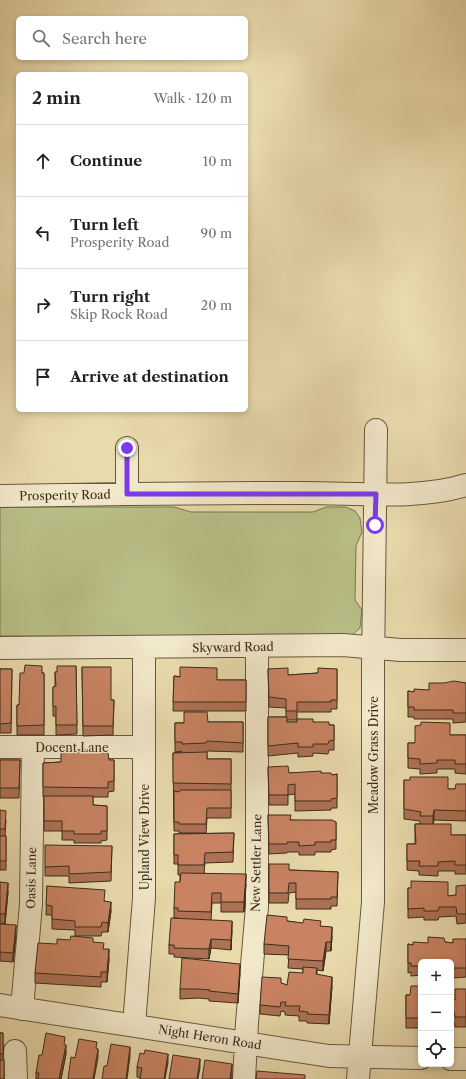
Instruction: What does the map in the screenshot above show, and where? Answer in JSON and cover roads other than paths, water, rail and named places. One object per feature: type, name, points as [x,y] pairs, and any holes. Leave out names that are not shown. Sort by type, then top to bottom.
[{"type":"street","name":"Meadow Grass Drive","points":[[358,1079],[373,902],[373,648],[376,430]]},
{"type":"street","points":[[127,448],[127,494]]},
{"type":"street","name":"Prosperity Road","points":[[0,496],[127,494],[376,494],[427,492],[448,490],[466,486]]},
{"type":"street","name":"Skyward Road","points":[[0,648],[144,648],[342,645],[401,650],[466,650]]},
{"type":"street","name":"New Settler Lane","points":[[244,1079],[257,907],[257,646]]},
{"type":"street","name":"Upland View Drive","points":[[134,1025],[144,898],[144,648]]},
{"type":"street","name":"Docent Lane","points":[[0,747],[144,747]]},
{"type":"street","name":"Oasis Lane","points":[[22,1008],[31,904],[33,747]]},
{"type":"street","name":"Night Heron Road","points":[[0,1005],[329,1056],[418,1058]]},
{"type":"street","points":[[15,1051],[16,1079]]},
{"type":"street","points":[[454,1059],[466,1059]]}]
